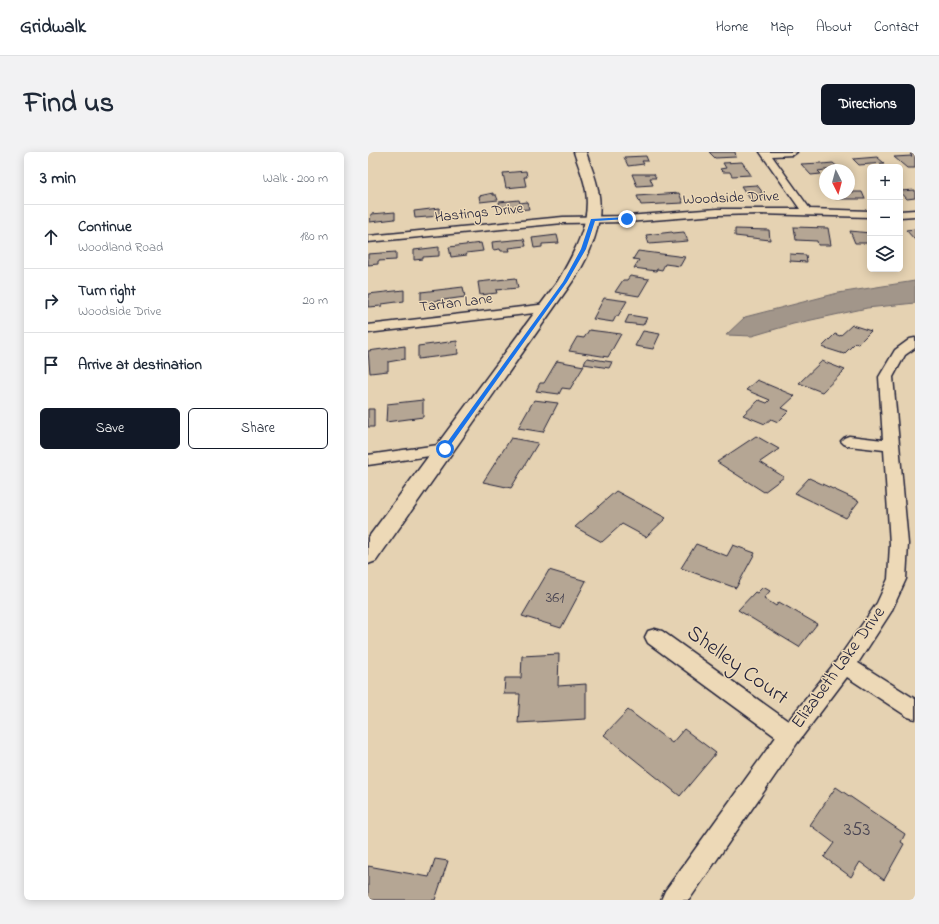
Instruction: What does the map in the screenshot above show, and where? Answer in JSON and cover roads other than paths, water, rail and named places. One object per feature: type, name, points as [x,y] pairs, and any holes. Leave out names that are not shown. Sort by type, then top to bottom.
[{"type":"main road","points":[[368,555],[547,308],[565,282],[584,249],[593,220],[592,190],[580,152]]},
{"type":"street","points":[[765,153],[793,152]]},
{"type":"street","points":[[765,153],[807,212]]},
{"type":"street","name":"Woodside Drive","points":[[593,220],[737,211],[867,214]]},
{"type":"street","points":[[903,214],[915,213]]},
{"type":"street","name":"Hastings Drive","points":[[368,239],[563,220],[593,220]]},
{"type":"street","name":"Tartan Lane","points":[[368,329],[547,308]]},
{"type":"street","name":"Elizabeth Lake Drive","points":[[674,900],[790,735],[845,665],[884,608],[897,579],[899,544],[890,446],[886,377],[900,353],[915,342]]},
{"type":"street","points":[[849,441],[890,446]]},
{"type":"street","points":[[368,460],[445,449]]},
{"type":"street","name":"Shelley Court","points":[[655,637],[790,735]]},
{"type":"street","points":[[845,665],[915,710]]}]
